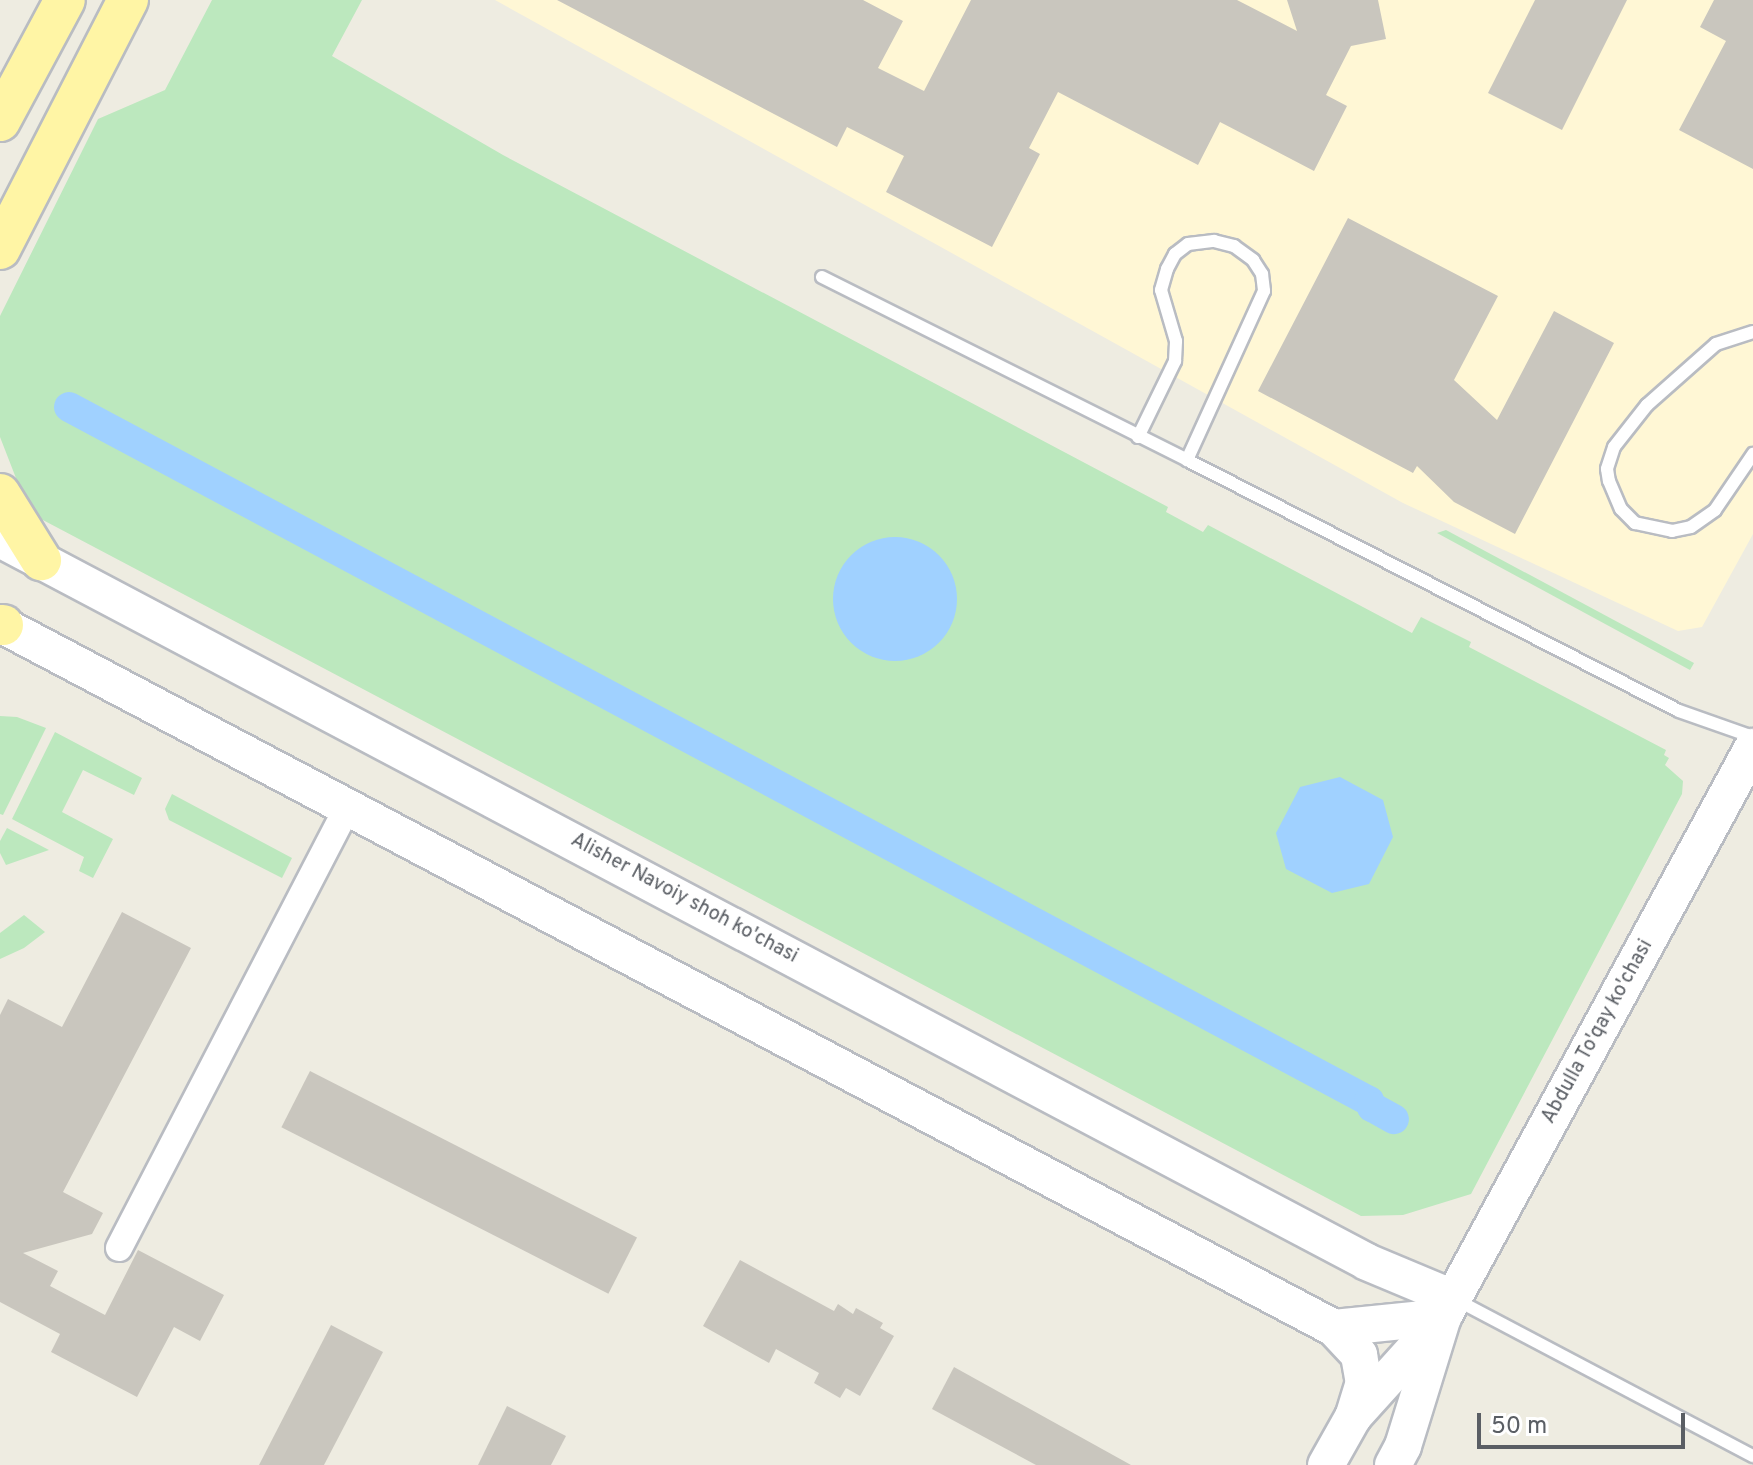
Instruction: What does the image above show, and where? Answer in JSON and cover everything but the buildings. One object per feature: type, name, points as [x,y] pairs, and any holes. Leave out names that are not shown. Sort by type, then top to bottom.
[{"type":"main road","points":[[0,121],[65,0]]},
{"type":"main road","points":[[0,249],[128,0]]},
{"type":"main road","points":[[0,494],[41,560]]},
{"type":"main road","name":"Alisher Navoiy shoh ko'chasi","points":[[0,539],[1367,1262],[1448,1308]]},
{"type":"main road","points":[[1,625],[1334,1328],[1359,1355],[1364,1382],[1353,1417]]},
{"type":"main road","name":"Abdulla To'qay ko'chasi","points":[[1448,1308],[1753,747]]},
{"type":"main road","points":[[1334,1328],[1448,1308]]},
{"type":"main road","points":[[1326,1465],[1353,1417],[1448,1308]]},
{"type":"main road","points":[[1393,1465],[1403,1446],[1448,1308]]},
{"type":"street","points":[[119,1248],[347,808]]},
{"type":"lane","points":[[1138,437],[1175,361],[1175,333],[1161,290],[1167,269],[1175,254],[1188,244],[1214,241],[1234,246],[1258,267],[1264,291],[1187,460]]},
{"type":"lane","points":[[822,277],[1679,711],[1753,737]]},
{"type":"lane","points":[[1753,332],[1716,344],[1647,405],[1614,447],[1607,469],[1621,509],[1635,523],[1672,531],[1691,527],[1715,510],[1753,454]]},
{"type":"lane","name":"Alisher Navoiy shoh ko'chasi","points":[[1448,1308],[1753,1456]]},
{"type":"shaded area","points":[[495,0],[1753,0],[1753,534],[1702,627],[1678,631],[1403,503]]},
{"type":"green space","points":[[212,0],[362,0],[332,56],[503,155],[1168,507],[1166,512],[1203,532],[1208,525],[1412,633],[1421,617],[1471,642],[1469,647],[1666,750],[1664,755],[1669,758],[1665,765],[1683,781],[1682,794],[1471,1194],[1403,1215],[1361,1216],[41,519],[21,491],[0,437],[0,316],[98,119],[165,90]]},
{"type":"green space","points":[[1446,530],[1694,663],[1690,670],[1437,533]]},
{"type":"green space","points":[[0,716],[17,717],[46,728],[3,815],[0,814]]},
{"type":"green space","points":[[55,732],[142,778],[134,795],[83,770],[62,812],[113,839],[93,878],[79,871],[84,857],[12,819]]},
{"type":"green space","points":[[172,794],[292,858],[282,878],[169,820],[165,809]]},
{"type":"green space","points":[[7,828],[49,850],[6,865],[0,853],[0,841]]},
{"type":"green space","points":[[24,915],[45,932],[24,948],[0,959],[0,933]]},
{"type":"water","points":[[895,537],[919,542],[939,555],[952,575],[957,599],[952,623],[939,643],[919,656],[895,661],[871,656],[851,643],[838,623],[833,599],[838,575],[851,555],[871,542]]},
{"type":"water","points":[[1340,777],[1383,800],[1393,837],[1369,884],[1332,893],[1286,869],[1276,833],[1300,787]]},
{"type":"waterway","points":[[69,407],[1369,1101],[1372,1107],[1394,1119]]}]
